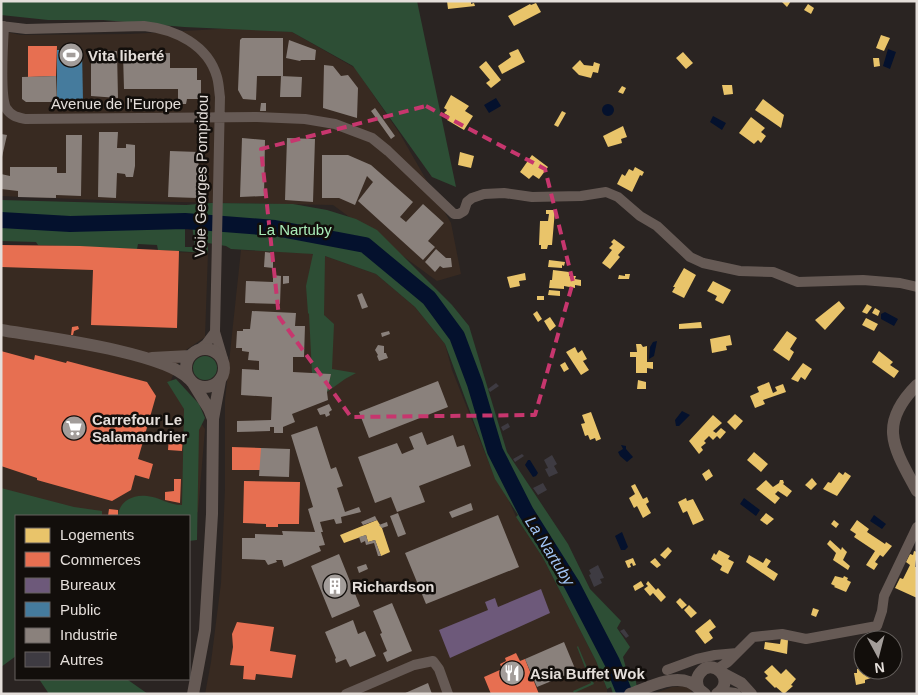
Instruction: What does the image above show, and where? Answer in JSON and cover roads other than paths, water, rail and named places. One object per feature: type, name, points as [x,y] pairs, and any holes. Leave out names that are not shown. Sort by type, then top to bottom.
[{"type":"main road","points":[[1,330],[109,349],[147,358],[179,371],[191,381],[206,388],[220,381]]},
{"type":"main road","points":[[147,358],[168,358],[207,349],[214,350],[223,360],[224,372],[220,381],[213,418],[212,514],[205,630],[193,694]]},
{"type":"main road","points":[[194,353],[185,367],[213,418]]},
{"type":"main road","points":[[917,386],[906,396],[897,410],[892,436],[897,454],[917,491]]},
{"type":"main road","points":[[630,694],[684,673],[701,671],[708,667],[741,683],[751,694]]},
{"type":"main road","points":[[701,671],[697,679],[701,692]]},
{"type":"main road","points":[[718,693],[724,685],[719,671]]},
{"type":"main road","points":[[652,686],[674,680],[682,680],[690,682],[701,692]]},
{"type":"main road","points":[[718,693],[735,694]]},
{"type":"street","name":"Avenue de l'Europe","points":[[2,26],[2,95],[5,107],[13,116],[25,119],[220,117],[305,119],[335,124],[372,138],[454,214],[464,211],[467,202],[472,198],[484,194],[504,193],[532,197],[581,196],[606,192],[618,197],[640,216],[657,226],[690,257],[703,263],[740,271],[773,272],[798,282],[863,280],[917,286]]},
{"type":"street","name":"Voie Georges Pompidou","points":[[2,26],[26,28],[144,26],[184,37],[200,49],[214,71],[220,97],[215,332],[223,360]]},
{"type":"street","points":[[194,353],[206,344],[215,332]]},
{"type":"street","points":[[719,671],[753,637],[782,634],[806,639],[877,626],[884,596],[917,527]]},
{"type":"street","points":[[667,670],[697,659],[737,653]]},
{"type":"street","points":[[346,694],[414,665],[433,661],[439,669],[448,694]]},
{"type":"water","points":[[888,49],[896,52],[890,69],[883,66]]},
{"type":"water","points":[[496,98],[501,106],[489,113],[484,105]]},
{"type":"water","points":[[608,104],[614,110],[608,116],[602,110]]},
{"type":"water","points":[[713,116],[726,123],[722,130],[710,122]]},
{"type":"water","points":[[885,312],[898,319],[894,326],[881,319],[881,314]]},
{"type":"water","points":[[657,341],[654,356],[649,359],[650,347],[653,342]]},
{"type":"water","points":[[682,411],[690,415],[679,426],[676,426],[675,420]]},
{"type":"water","points":[[621,445],[626,446],[626,449],[633,457],[627,462],[618,452],[623,449]]},
{"type":"water","points":[[530,460],[538,473],[536,476],[533,477],[525,465]]},
{"type":"water","points":[[744,498],[760,510],[756,516],[740,504]]},
{"type":"water","points":[[874,515],[886,524],[882,529],[870,521]]},
{"type":"water","points":[[622,532],[628,547],[625,550],[621,550],[615,536]]},
{"type":"waterway","name":"La Nartuby","points":[[1,220],[70,224],[185,221],[275,228],[365,245],[429,298],[457,336],[475,384],[495,451],[526,512],[572,585],[612,662],[625,694]]},
{"type":"place","name":"Vita liberté","points":[[71,55]]},
{"type":"place","name":"Carrefour Le Salamandrier","points":[[74,428]]},
{"type":"place","name":"Richardson","points":[[335,586]]},
{"type":"place","name":"Asia Buffet Wok","points":[[512,673]]}]
